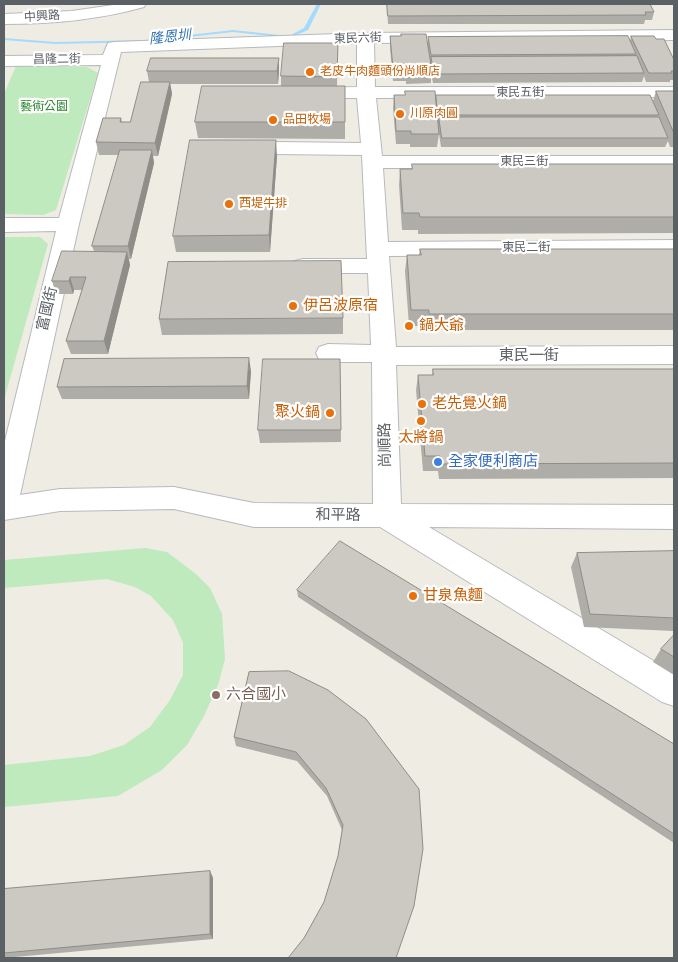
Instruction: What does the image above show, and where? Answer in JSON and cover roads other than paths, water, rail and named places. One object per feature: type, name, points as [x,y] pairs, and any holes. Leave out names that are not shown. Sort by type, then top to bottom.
[{"type":"street","name":"中興路","points":[[4,8],[92,4]]},
{"type":"street","name":"中興路","points":[[4,19],[25,19],[116,29],[138,4]]},
{"type":"street","name":"東民六街","points":[[116,29],[366,38],[674,35]]},
{"type":"street","name":"昌隆二街","points":[[4,61],[116,29]]},
{"type":"street","name":"富國街","points":[[4,502],[68,224],[116,29]]},
{"type":"street","name":"尚順路","points":[[366,38],[366,94],[373,156],[383,355],[387,517]]},
{"type":"street","name":"東民五街","points":[[292,93],[674,92]]},
{"type":"street","name":"東民三街","points":[[274,148],[373,156],[674,162]]},
{"type":"street","points":[[4,225],[68,224]]},
{"type":"street","name":"東民二街","points":[[283,266],[378,258],[674,247]]},
{"type":"street","name":"東民一街","points":[[328,353],[383,355],[674,356]]},
{"type":"street","name":"和平路","points":[[4,509],[60,500],[174,498],[254,515],[674,517]]},
{"type":"street","points":[[387,517],[674,691]]},
{"type":"waterway","name":"隆恩圳","points":[[4,39],[55,43],[145,41],[233,31],[290,37],[306,29],[319,4]]},
{"type":"place","name":"老皮牛肉麵頭份尚順店","points":[[310,72]]},
{"type":"place","name":"川原肉圓","points":[[400,114]]},
{"type":"place","name":"品田牧場","points":[[273,120]]},
{"type":"place","name":"西堤牛排","points":[[229,204]]},
{"type":"place","name":"伊呂波原宿","points":[[293,306]]},
{"type":"place","name":"鍋大爺","points":[[409,326]]},
{"type":"place","name":"老先覺火鍋","points":[[422,404]]},
{"type":"place","name":"聚火鍋","points":[[330,413]]},
{"type":"place","name":"太將鍋","points":[[421,421]]},
{"type":"place","name":"全家便利商店","points":[[438,462]]},
{"type":"place","name":"甘泉魚麵","points":[[413,596]]},
{"type":"place","name":"六合國小","points":[[216,695]]},
{"type":"park label","name":"藝術公園","points":[[44,107]]}]
